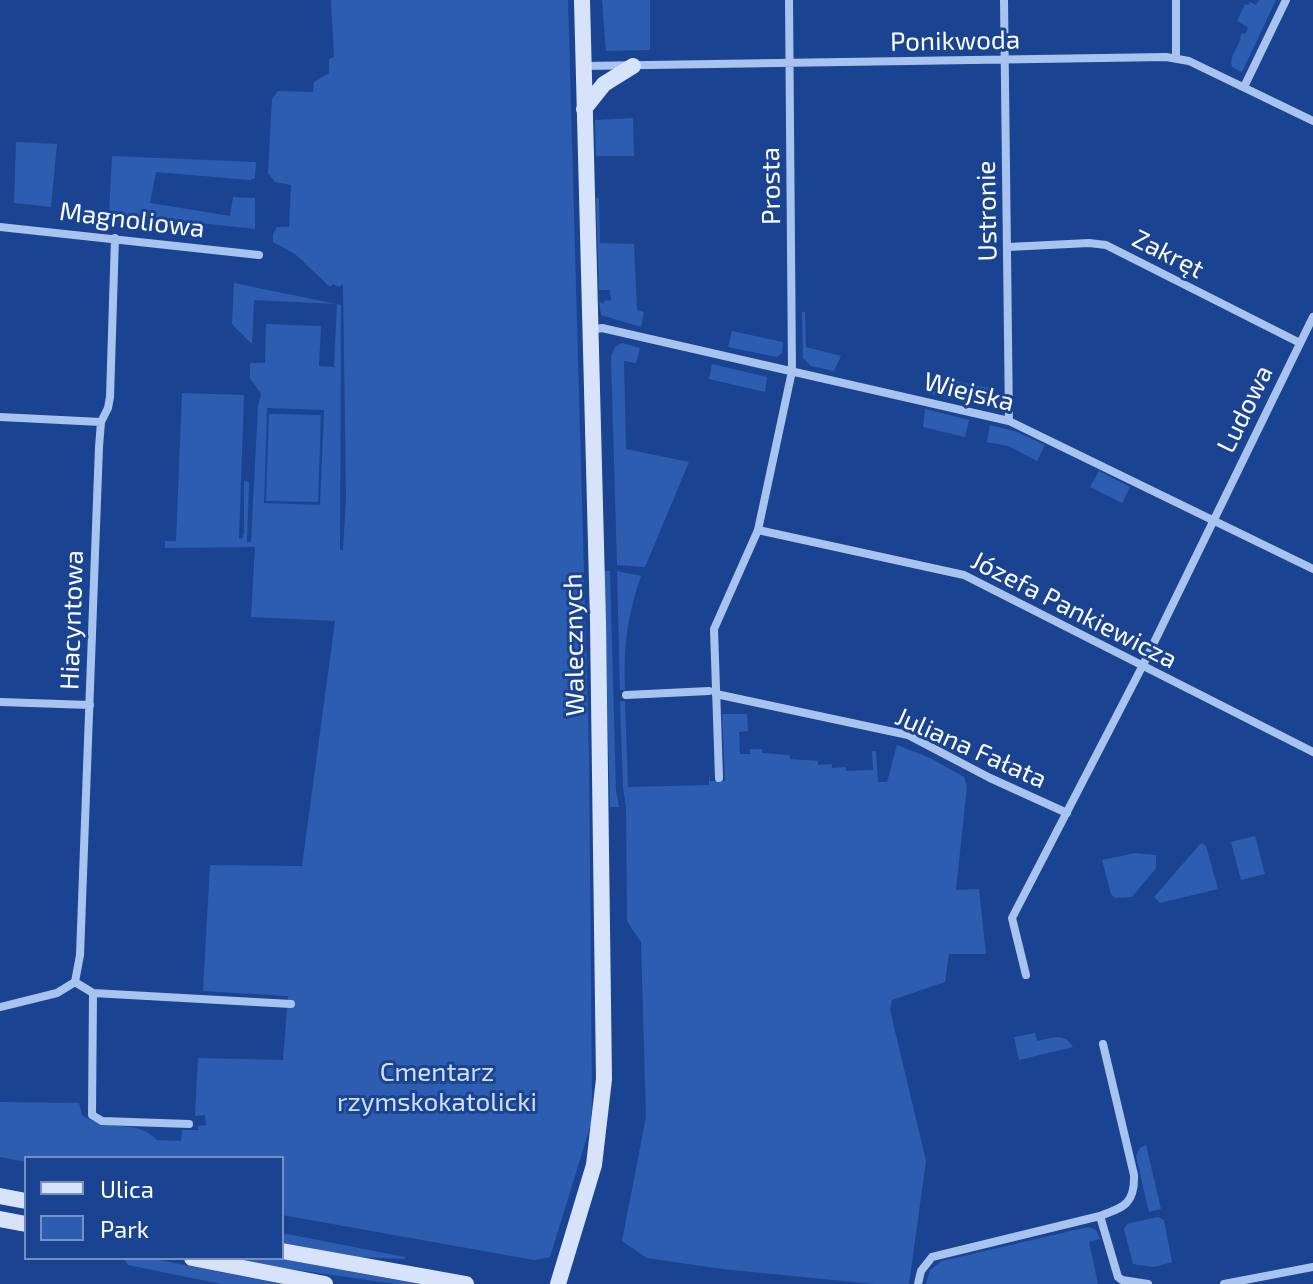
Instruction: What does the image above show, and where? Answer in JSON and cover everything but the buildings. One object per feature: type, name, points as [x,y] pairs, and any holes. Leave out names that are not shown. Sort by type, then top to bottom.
[{"type":"street","name":"Walecznych","points":[[558,1284],[594,1165],[604,1093],[598,622],[582,0]]},
{"type":"street","name":"Prosta","points":[[719,778],[713,693],[714,629],[758,530],[792,371],[789,0]]},
{"type":"street","name":"Ustronie","points":[[1004,0],[1009,421]]},
{"type":"street","points":[[1176,0],[1176,58]]},
{"type":"street","points":[[1244,87],[1286,0]]},
{"type":"street","name":"Ponikwoda","points":[[583,66],[1004,61],[1137,56],[1176,58],[1313,121]]},
{"type":"street","points":[[584,109],[604,84],[633,66]]},
{"type":"street","name":"Magnoliowa","points":[[0,227],[259,255]]},
{"type":"street","name":"Hiacyntowa","points":[[75,982],[80,955],[101,422],[110,397],[115,238]]},
{"type":"street","name":"Zakręt","points":[[1008,247],[1106,245],[1300,343]]},
{"type":"street","name":"Ludowa","points":[[1026,975],[1012,918],[1143,665],[1313,317]]},
{"type":"street","name":"Wiejska","points":[[589,330],[602,328],[1009,421],[1313,569]]},
{"type":"street","points":[[0,417],[101,422]]},
{"type":"street","name":"Józefa Pankiewicza","points":[[758,530],[964,575],[1313,752]]},
{"type":"street","name":"Juliana Fałata","points":[[626,695],[713,693],[908,735],[990,778],[1067,813]]},
{"type":"street","points":[[0,702],[90,705]]},
{"type":"street","points":[[0,1007],[57,993],[75,982],[93,993],[291,1004]]},
{"type":"street","points":[[93,993],[92,1115],[102,1121],[189,1124]]},
{"type":"street","points":[[918,1284],[921,1271],[932,1257],[1100,1216],[1129,1202],[1134,1175],[1103,1044]]},
{"type":"street","points":[[0,1196],[24,1201]]},
{"type":"street","points":[[1100,1216],[1118,1277],[1148,1284]]},
{"type":"street","points":[[0,1219],[24,1224]]},
{"type":"street","points":[[284,1251],[466,1284]]},
{"type":"street","points":[[202,1260],[325,1284]]},
{"type":"street","points":[[1224,1284],[1313,1267]]},
{"type":"green space","name":"Cmentarz rzymskokatolicki","points":[[331,0],[568,0],[589,753],[592,1098],[591,1124],[550,1257],[534,1260],[284,1215],[284,1156],[24,1156],[24,1162],[0,1157],[0,1102],[79,1103],[82,1115],[92,1121],[139,1129],[157,1140],[181,1141],[182,1130],[198,1130],[198,1126],[206,1125],[205,1115],[195,1116],[198,1058],[283,1060],[288,996],[203,991],[210,865],[302,866],[335,621],[251,617],[255,547],[165,548],[165,541],[176,541],[182,393],[244,395],[239,538],[242,539],[244,533],[244,481],[249,482],[247,542],[251,542],[261,394],[250,378],[250,363],[265,363],[266,324],[321,326],[319,366],[334,367],[337,304],[341,305],[340,550],[343,550],[346,498],[343,284],[330,287],[295,254],[273,242],[277,227],[289,227],[291,185],[275,182],[268,173],[272,99],[278,91],[313,92],[314,82],[329,73],[329,59],[334,57]],"holes":[[[267,408],[324,410],[320,505],[264,503]]]},
{"type":"green space","points":[[602,0],[650,0],[650,50],[606,51]]},
{"type":"green space","points":[[1259,0],[1276,0],[1242,72],[1232,67],[1232,58],[1241,34],[1246,33],[1248,27],[1237,21],[1245,4],[1250,2],[1256,5]]},
{"type":"green space","points":[[633,118],[634,156],[596,156],[595,120]]},
{"type":"green space","points":[[16,142],[57,144],[51,207],[14,203]]},
{"type":"green space","points":[[112,156],[256,162],[255,178],[250,180],[156,172],[150,203],[230,216],[233,197],[255,198],[255,229],[109,213]]},
{"type":"green space","points":[[596,198],[599,198],[600,243],[634,244],[637,310],[644,312],[641,327],[601,315],[599,301],[603,304],[611,300],[610,290],[599,290]]},
{"type":"green space","points":[[234,283],[336,304],[254,300],[252,344],[232,324]]},
{"type":"green space","points":[[802,312],[805,312],[806,347],[841,356],[834,371],[811,366],[803,358]]},
{"type":"green space","points":[[732,331],[783,342],[782,353],[777,357],[728,347]]},
{"type":"green space","points":[[622,343],[640,348],[636,363],[624,361],[626,449],[689,462],[645,567],[617,565],[611,357],[615,347]]},
{"type":"green space","points":[[712,364],[767,377],[765,392],[709,379]]},
{"type":"green space","points":[[935,377],[994,389],[994,406],[932,394]]},
{"type":"green space","points":[[925,409],[969,420],[965,437],[923,427]]},
{"type":"green space","points":[[269,414],[321,415],[318,502],[266,501]]},
{"type":"green space","points":[[990,425],[1017,432],[1045,445],[1037,461],[1008,446],[987,442]]},
{"type":"green space","points":[[1099,471],[1130,487],[1122,503],[1090,487]]},
{"type":"green space","points":[[604,571],[610,571],[619,807],[610,807]]},
{"type":"green space","points":[[617,571],[641,576],[627,633],[625,690],[620,690]]},
{"type":"green space","points":[[620,701],[625,701],[628,787],[709,785],[709,773],[710,781],[725,781],[722,714],[747,714],[748,731],[739,732],[740,754],[750,754],[750,749],[762,749],[762,753],[790,755],[790,759],[818,761],[818,765],[832,764],[832,768],[846,767],[846,771],[873,770],[872,751],[876,751],[878,782],[887,782],[897,745],[930,758],[964,777],[967,786],[956,890],[979,889],[986,954],[949,954],[945,982],[892,1000],[890,1010],[926,1161],[909,1284],[874,1284],[722,1269],[647,1258],[622,1241],[646,1117],[641,942],[627,921],[626,807]]},
{"type":"green space","points":[[1255,836],[1265,874],[1241,880],[1231,842]]},
{"type":"green space","points":[[1201,843],[1206,846],[1218,889],[1160,903],[1154,897]]},
{"type":"green space","points":[[1135,853],[1156,855],[1156,868],[1132,897],[1115,898],[1111,894],[1102,860]]},
{"type":"green space","points":[[1035,1033],[1037,1041],[1062,1038],[1073,1047],[1019,1060],[1014,1037]]},
{"type":"green space","points":[[1146,1145],[1161,1209],[1149,1212],[1136,1156],[1140,1148]]},
{"type":"green space","points":[[1158,1217],[1164,1220],[1172,1262],[1154,1267],[1133,1264],[1124,1229],[1127,1224]]},
{"type":"green space","points":[[1088,1227],[1096,1230],[1100,1239],[1089,1242],[1098,1284],[926,1284],[930,1270],[942,1261]]},
{"type":"green space","points":[[284,1233],[405,1259],[358,1257],[284,1243]]},
{"type":"green space","points":[[284,1259],[419,1284],[395,1284],[245,1260]]},
{"type":"green space","points":[[124,1260],[160,1260],[280,1284],[221,1284],[128,1265]]}]
